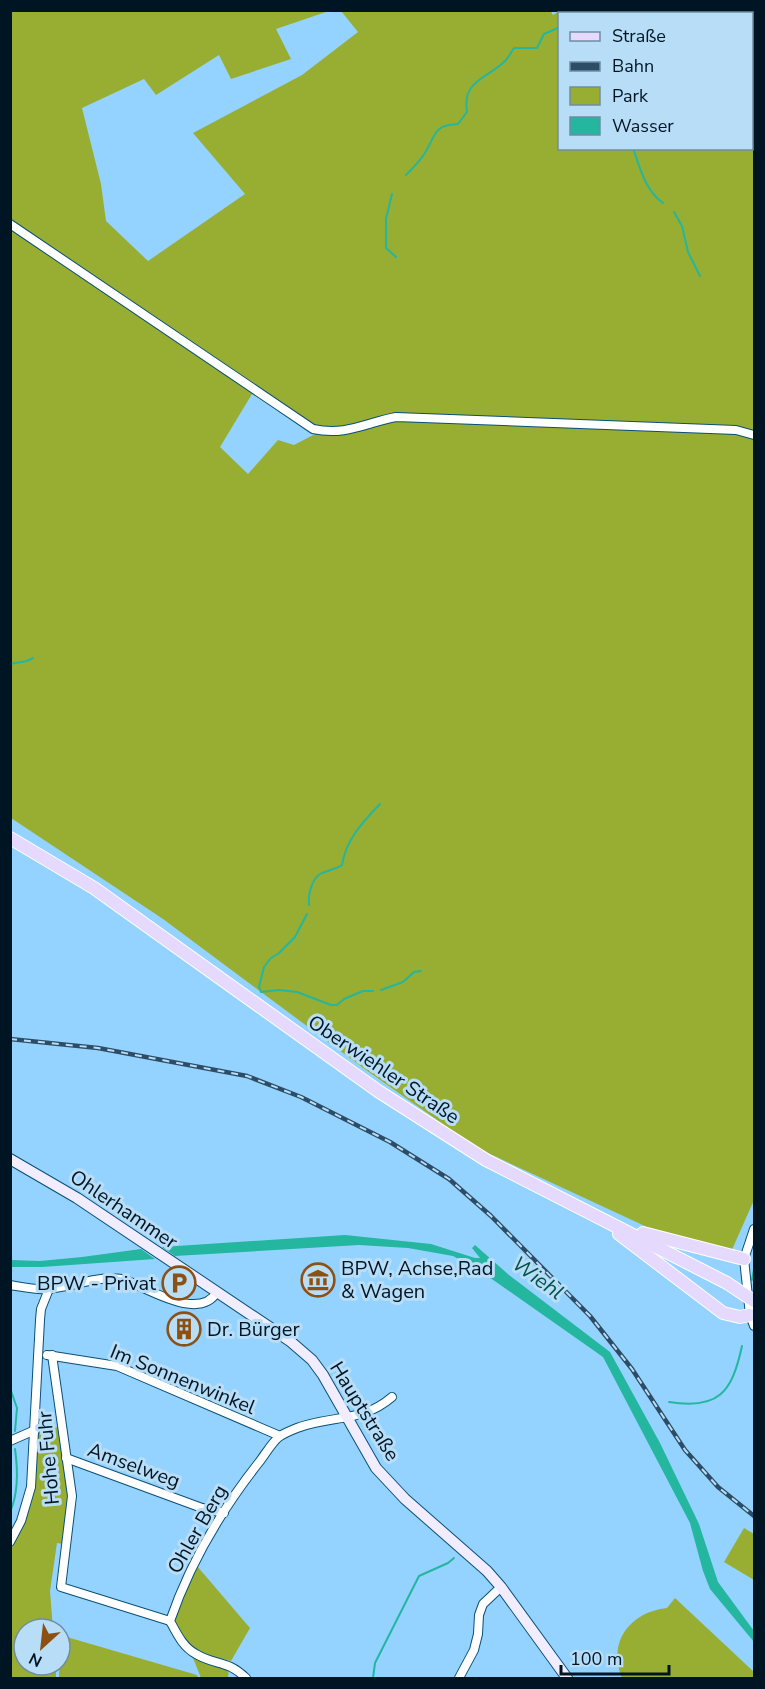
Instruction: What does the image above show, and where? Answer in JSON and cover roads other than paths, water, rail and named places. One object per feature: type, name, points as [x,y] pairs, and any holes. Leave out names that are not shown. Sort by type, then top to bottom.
[{"type":"main road","name":"Oberwiehler Straße","points":[[10,838],[94,888],[378,1091],[486,1160],[727,1283],[754,1301]]},
{"type":"main road","points":[[570,1203],[627,1239],[723,1313],[752,1321]]},
{"type":"main road","points":[[624,1229],[744,1260]]},
{"type":"street","points":[[10,224],[313,429],[327,432],[347,431],[396,417],[736,430],[754,435]]},
{"type":"street","name":"Ohlerhammer","points":[[10,1159],[77,1198],[217,1292]]},
{"type":"street","points":[[752,1321],[744,1260],[754,1229]]},
{"type":"street","points":[[10,1286],[49,1289],[112,1278],[123,1279],[148,1291],[186,1304],[206,1303],[217,1292]]},
{"type":"street","points":[[10,1542],[21,1521],[31,1487],[41,1309],[49,1289]]},
{"type":"street","name":"Hauptstraße","points":[[217,1292],[290,1341],[312,1360],[376,1468],[405,1499],[487,1571],[567,1678]]},
{"type":"street","name":"Im Sonnenwinkel","points":[[37,1354],[117,1366],[280,1436]]},
{"type":"street","name":"Hohe Fuhr","points":[[52,1355],[72,1496],[61,1587],[170,1621]]},
{"type":"street","points":[[280,1436],[300,1427],[361,1416],[392,1397]]},
{"type":"street","points":[[10,1441],[35,1430]]},
{"type":"street","name":"Ohler Berg","points":[[170,1621],[181,1590],[201,1550],[243,1483],[280,1436]]},
{"type":"street","name":"Amselweg","points":[[66,1458],[202,1508],[224,1513]]},
{"type":"street","points":[[459,1678],[474,1650],[483,1604],[501,1587]]},
{"type":"street","points":[[170,1621],[184,1644],[195,1654],[208,1660],[230,1665],[246,1678]]},
{"type":"water","points":[[345,1235],[431,1244],[480,1258],[472,1248],[475,1245],[509,1275],[610,1352],[660,1443],[699,1524],[718,1582],[754,1631],[754,1642],[710,1589],[690,1523],[603,1357],[479,1270],[453,1256],[408,1248],[359,1245],[175,1256],[162,1247]]},
{"type":"water","points":[[141,1249],[155,1259],[11,1267],[11,1260],[40,1261]]},
{"type":"waterway","points":[[406,175],[423,156],[439,129],[458,124],[467,112],[468,93],[477,81],[505,61],[514,48],[537,48],[544,34],[558,28]]},
{"type":"waterway","points":[[634,150],[647,185],[663,203]]},
{"type":"waterway","points":[[392,194],[386,219],[386,248],[396,257]]},
{"type":"waterway","points":[[674,212],[682,226],[688,252],[700,276]]},
{"type":"waterway","points":[[10,664],[33,658]]},
{"type":"waterway","points":[[309,905],[314,880],[320,874],[342,865],[351,839],[380,804]]},
{"type":"waterway","points":[[307,914],[295,937],[264,967],[259,987],[261,992],[279,990],[297,992],[331,1005],[337,1005],[344,999],[363,991],[373,991]]},
{"type":"waterway","points":[[381,990],[403,982],[414,972],[421,971]]},
{"type":"waterway","points":[[752,1280],[754,1269]]},
{"type":"waterway","points":[[669,1402],[700,1403],[720,1394],[728,1386],[742,1346]]},
{"type":"waterway","points":[[10,1388],[17,1408],[15,1431]]},
{"type":"waterway","points":[[10,1512],[17,1481],[15,1449]]},
{"type":"waterway","points":[[373,1678],[375,1663],[419,1576],[454,1558]]},
{"type":"railway","points":[[10,1039],[98,1048],[247,1076],[301,1097],[390,1142],[449,1179],[491,1216],[590,1316],[632,1369],[685,1450],[718,1487],[754,1516]]},
{"type":"place","name":"BPW, Achse,Rad & Wagen","points":[[318,1280]]},
{"type":"place","name":"BPW - Privat","points":[[179,1283]]},
{"type":"place","name":"Dr. Bürger","points":[[184,1329]]},
{"type":"water label","name":"Wiehl","points":[[538,1278]]}]
